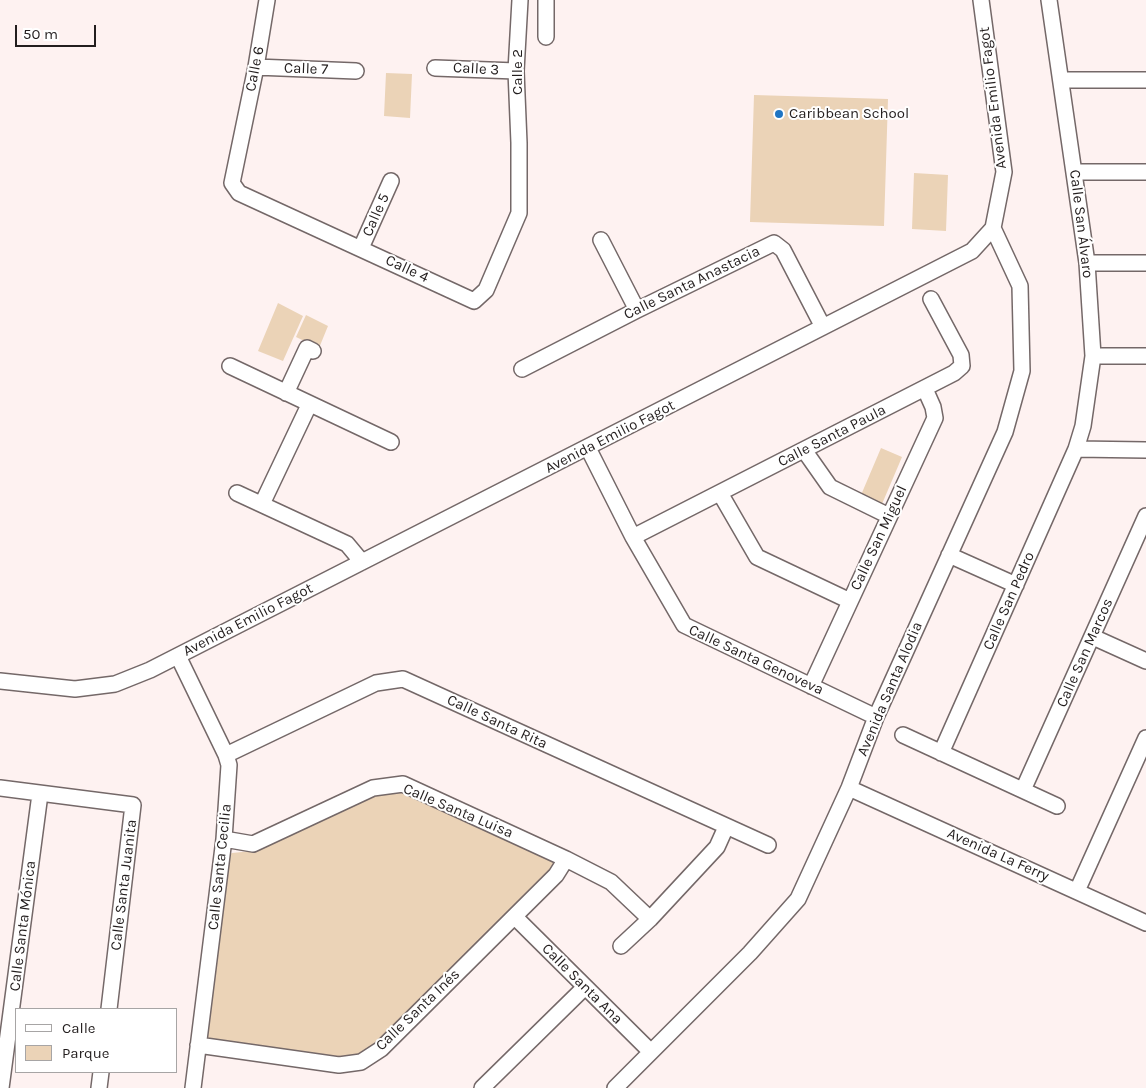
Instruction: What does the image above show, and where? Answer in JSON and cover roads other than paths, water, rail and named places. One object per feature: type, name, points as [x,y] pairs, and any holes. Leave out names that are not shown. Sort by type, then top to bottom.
[{"type":"street","name":"Calle 6","points":[[241,137],[256,67],[267,0]]},
{"type":"street","points":[[546,0],[546,37]]},
{"type":"street","name":"Avenida Emilio Fagot","points":[[0,681],[75,689],[115,684],[150,670],[972,251],[993,228],[1004,172],[982,0]]},
{"type":"street","name":"Calle San Álvaro","points":[[1049,0],[1087,263],[1093,356],[1083,426],[1076,449]]},
{"type":"street","name":"Calle 2","points":[[519,143],[516,71],[520,1]]},
{"type":"street","name":"Calle 7","points":[[256,67],[356,71]]},
{"type":"street","name":"Calle 3","points":[[435,68],[516,71]]},
{"type":"street","points":[[1061,80],[1146,80]]},
{"type":"street","name":"Calle 4","points":[[241,137],[232,183],[239,193],[474,301],[486,290],[519,213],[519,143]]},
{"type":"street","points":[[1074,172],[1146,172]]},
{"type":"street","name":"Calle 5","points":[[362,248],[391,181]]},
{"type":"street","name":"Avenida Santa Alodia","points":[[615,1088],[750,953],[798,899],[849,788],[876,717],[1005,432],[1022,370],[1020,286],[993,228]]},
{"type":"street","points":[[601,240],[638,310]]},
{"type":"street","name":"Calle Santa Anastacia","points":[[522,369],[774,243],[783,250],[823,327]]},
{"type":"street","points":[[1087,263],[1146,264]]},
{"type":"street","name":"Calle Santa Paula","points":[[633,537],[954,373],[962,366],[961,355],[931,299]]},
{"type":"street","points":[[286,393],[307,348],[313,351]]},
{"type":"street","points":[[1093,356],[1146,356]]},
{"type":"street","points":[[230,366],[391,442]]},
{"type":"street","name":"Calle San Miguel","points":[[811,686],[935,418],[933,407],[925,389]]},
{"type":"street","points":[[262,504],[310,405]]},
{"type":"street","name":"Calle Santa Genoveva","points":[[588,448],[633,537],[684,626],[876,717]]},
{"type":"street","points":[[1076,449],[1146,450]]},
{"type":"street","name":"Calle San Pedro","points":[[941,753],[1076,449]]},
{"type":"street","points":[[804,450],[830,487],[889,516]]},
{"type":"street","points":[[236,493],[347,544],[362,562]]},
{"type":"street","points":[[720,493],[757,557],[850,601]]},
{"type":"street","name":"Calle San Marcos","points":[[1023,790],[1093,636],[1141,543],[1146,516]]},
{"type":"street","points":[[949,555],[1016,585]]},
{"type":"street","points":[[1093,636],[1146,661]]},
{"type":"street","name":"Calle Santa Cecilia","points":[[178,656],[226,755],[229,765],[224,840],[193,1088]]},
{"type":"street","name":"Calle Santa Rita","points":[[226,755],[376,683],[404,679],[768,845]]},
{"type":"street","points":[[903,735],[1058,806]]},
{"type":"street","points":[[1077,891],[1146,738]]},
{"type":"street","name":"Calle Santa Luisa","points":[[224,840],[253,844],[373,788],[404,784],[566,859],[611,882],[650,919]]},
{"type":"street","name":"Calle Santa Juanita","points":[[0,788],[134,805],[108,1008]]},
{"type":"street","name":"Avenida La Ferry","points":[[849,788],[1146,923]]},
{"type":"street","name":"Calle Santa Mónica","points":[[1,1088],[40,794]]},
{"type":"street","points":[[620,946],[650,919],[716,847],[726,827]]},
{"type":"street","name":"Calle Santa Inés","points":[[198,1045],[339,1065],[361,1062],[381,1049],[515,917],[556,875],[566,859]]},
{"type":"street","name":"Calle Santa Ana","points":[[515,917],[650,1051]]},
{"type":"street","points":[[482,1088],[585,987]]},
{"type":"street","points":[[99,1088],[101,1073]]},
{"type":"place","name":"Caribbean School","points":[[779,114]]}]
